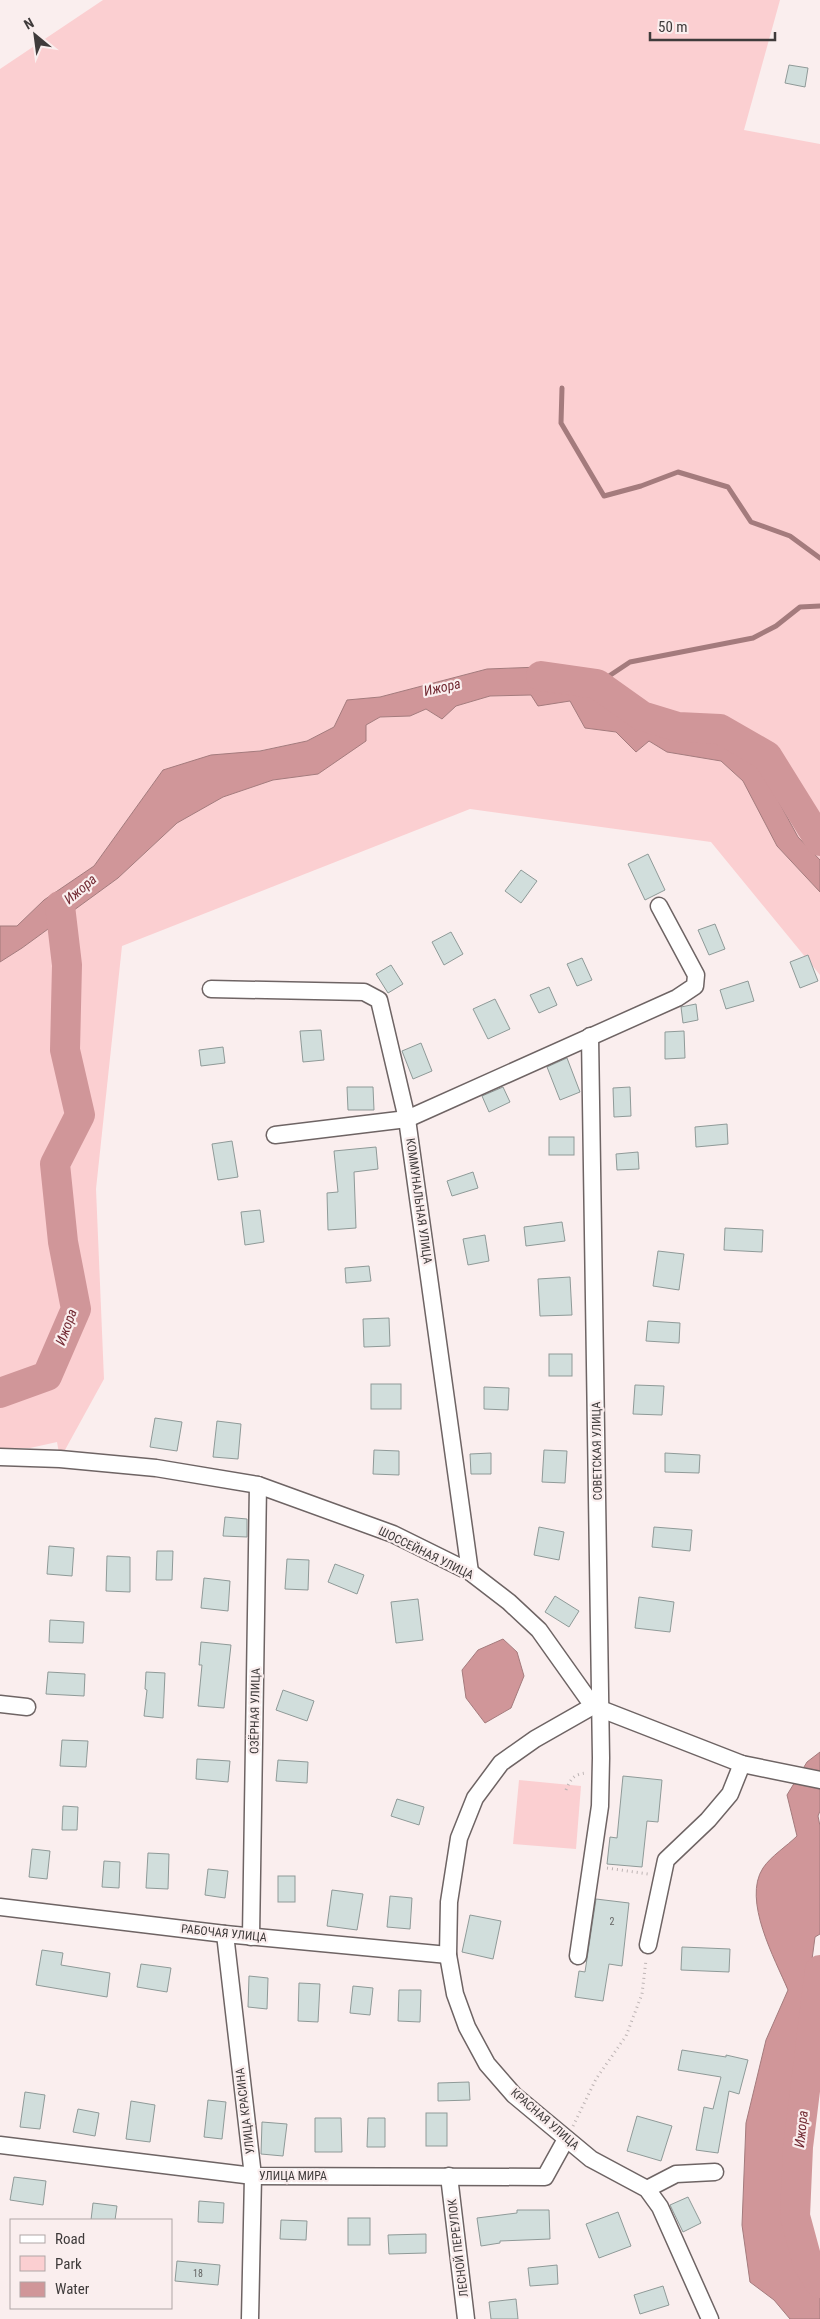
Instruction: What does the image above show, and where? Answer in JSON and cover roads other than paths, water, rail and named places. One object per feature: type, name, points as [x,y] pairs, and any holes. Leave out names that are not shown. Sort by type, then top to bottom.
[{"type":"street","points":[[275,1135],[407,1119],[677,998],[695,986],[696,975],[659,906]]},
{"type":"street","name":"КОММУНАЛЬНАЯ УЛИЦА","points":[[211,989],[364,992],[379,1000],[407,1119],[470,1572]]},
{"type":"street","name":"СОВЕТСКАЯ УЛИЦА","points":[[578,1956],[600,1806],[601,1773],[598,1711],[590,1036]]},
{"type":"street","name":"ШОССЕЙНАЯ УЛИЦА","points":[[0,1457],[60,1459],[156,1468],[258,1485],[393,1534],[470,1572],[509,1602],[539,1630],[598,1711]]},
{"type":"street","name":"ОЗЁРНАЯ УЛИЦА","points":[[251,1936],[258,1485]]},
{"type":"street","points":[[0,1704],[28,1707]]},
{"type":"street","points":[[598,1711],[621,1716],[670,1738],[742,1764],[820,1780]]},
{"type":"street","name":"КРАСНАЯ УЛИЦА","points":[[598,1711],[535,1738],[501,1763],[475,1798],[460,1838],[449,1902],[448,1955],[455,1994],[467,2028],[487,2064],[514,2095],[590,2159],[647,2189],[660,2207],[710,2319]]},
{"type":"street","points":[[648,1945],[666,1860],[708,1820],[730,1794],[742,1764]]},
{"type":"street","name":"РАБОЧАЯ УЛИЦА","points":[[0,1907],[225,1934],[448,1955]]},
{"type":"street","name":"УЛИЦА КРАСИНА","points":[[225,1934],[253,2176],[250,2319]]},
{"type":"street","name":"УЛИЦА МИРА","points":[[0,2145],[253,2176],[545,2177],[566,2139]]},
{"type":"street","points":[[647,2189],[676,2174],[715,2172]]},
{"type":"street","name":"ЛЕСНОЙ ПЕРЕУЛОК","points":[[449,2176],[466,2319]]},
{"type":"water","points":[[540,667],[578,679],[597,701],[726,736],[765,764],[779,802],[798,837],[820,860],[820,892],[777,846],[743,781],[721,761],[667,752],[649,741],[636,752],[616,732],[585,728],[570,701],[538,706],[531,695],[490,696],[456,706],[442,719],[426,709],[410,716],[380,717],[366,725],[366,741],[318,774],[273,780],[223,797],[177,823],[118,878],[0,962],[0,926],[17,926],[44,900],[94,866],[163,770],[211,755],[260,751],[307,741],[334,727],[347,700],[380,697],[487,669]]},
{"type":"water","points":[[503,1639],[517,1652],[524,1676],[511,1708],[485,1723],[466,1698],[462,1670],[478,1650]]},
{"type":"water","points":[[820,1752],[820,1811],[818,1816],[820,1826],[820,1934],[815,1937],[811,1967],[816,1990],[805,2020],[807,2089],[811,2115],[797,2122],[783,2186],[797,2218],[790,2228],[792,2259],[820,2295],[820,2319],[790,2319],[774,2300],[750,2282],[742,2225],[746,2123],[766,2040],[788,1990],[763,1929],[756,1896],[758,1881],[763,1868],[797,1836],[787,1795],[807,1762]]},
{"type":"waterway","points":[[562,388],[561,423],[604,496],[641,486],[678,472],[728,487],[751,522],[790,536],[820,558]]},
{"type":"waterway","points":[[597,684],[630,662],[753,638],[776,626],[800,607],[820,606]]},
{"type":"waterway","name":"Ижора","points":[[541,676],[597,684],[642,716],[678,727],[720,729],[767,756],[820,841]]},
{"type":"waterway","name":"Ижора","points":[[0,1393],[47,1376],[76,1309],[63,1242],[55,1164],[80,1115],[65,1050],[67,965],[60,906]]},
{"type":"waterway","name":"Ижора","points":[[820,1970],[798,2147],[795,2216],[808,2264],[820,2283]]}]
